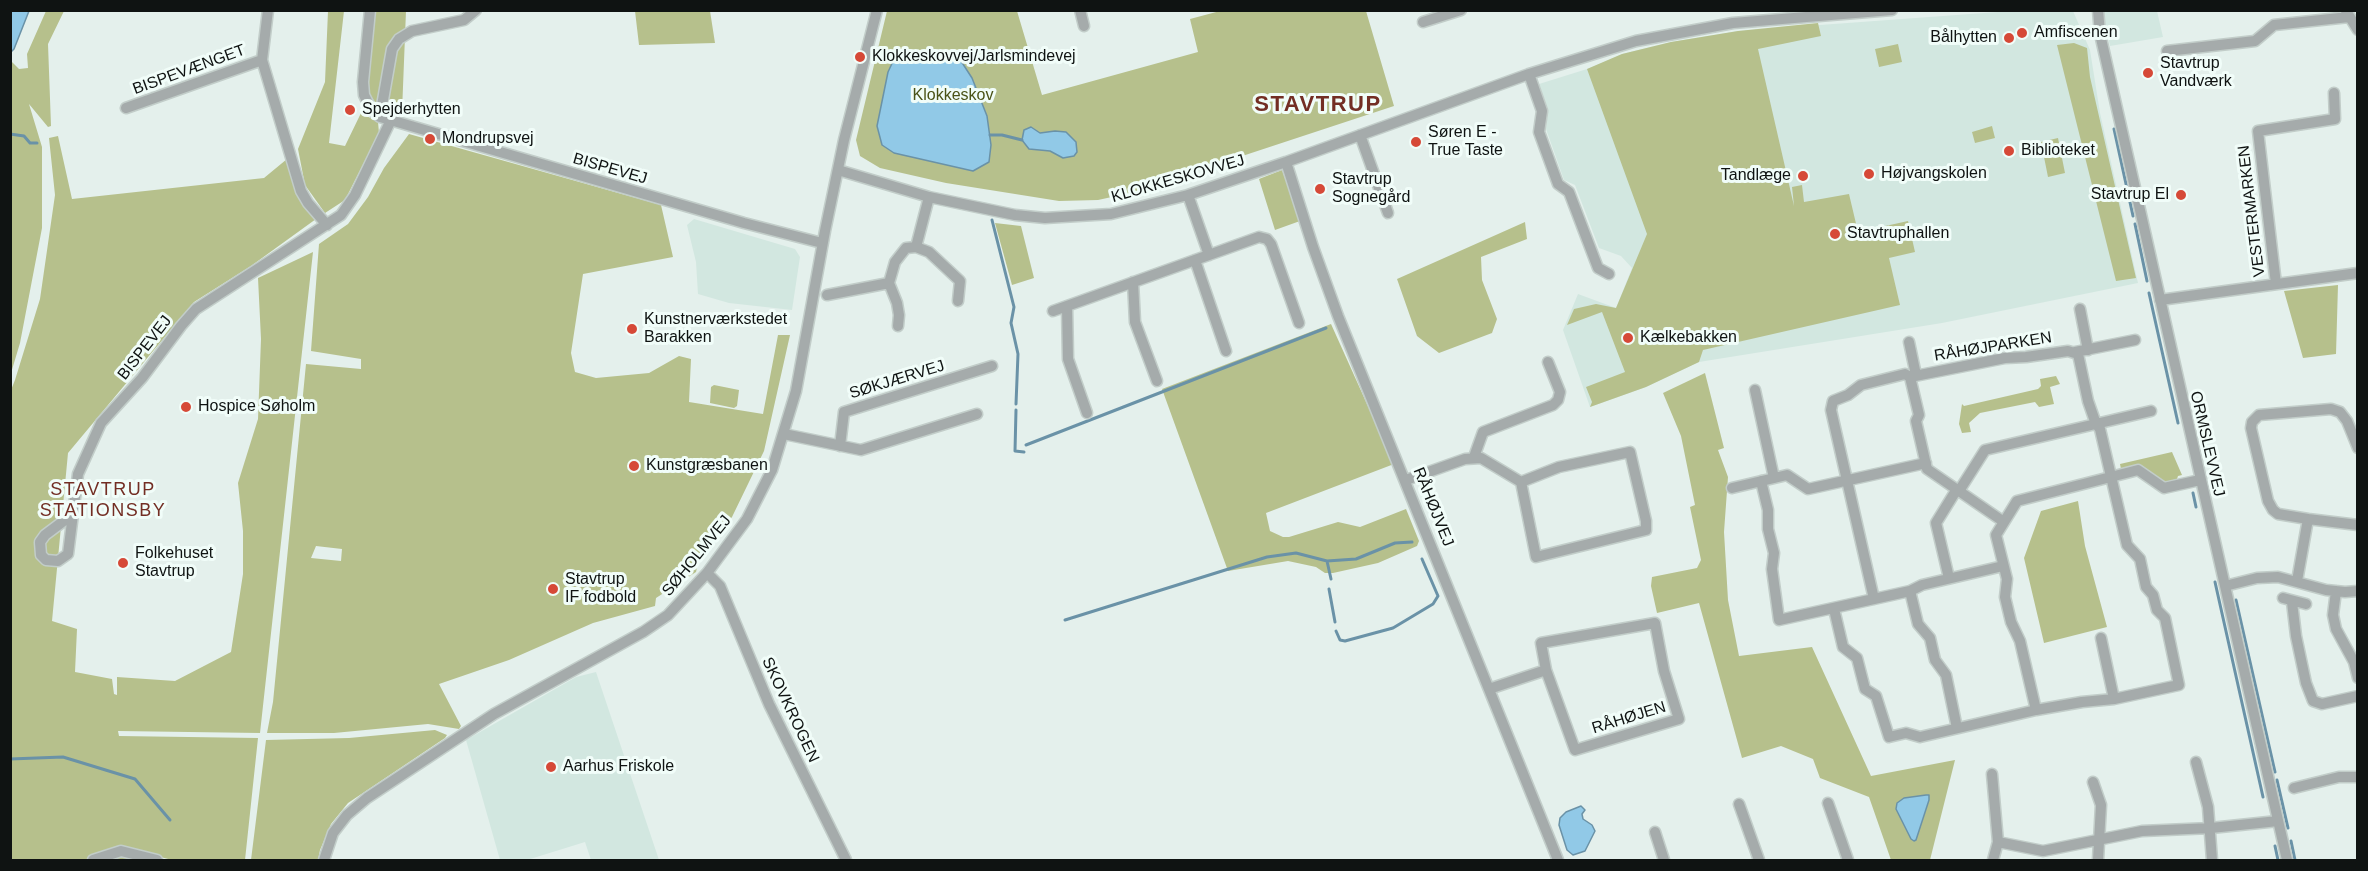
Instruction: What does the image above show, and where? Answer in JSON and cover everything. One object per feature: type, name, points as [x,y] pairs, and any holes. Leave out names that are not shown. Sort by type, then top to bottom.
[{"type":"street","points":[[268,10],[262,60],[301,191],[327,225]]},
{"type":"street","points":[[370,10],[363,81],[364,95],[372,111],[385,119],[392,49],[399,39],[412,31],[464,20],[476,10]]},
{"type":"street","name":"SØHOLMVEJ","points":[[324,861],[333,833],[347,815],[367,798],[494,714],[643,632],[668,615],[707,573],[747,519],[762,493],[784,434],[796,391],[822,243],[877,10]]},
{"type":"street","points":[[1080,10],[1084,26]]},
{"type":"street","points":[[1423,22],[1461,10]]},
{"type":"street","name":"KLOKKESKOVVEJ","points":[[838,170],[928,197],[1015,215],[1046,218],[1111,214],[1188,195],[1583,56],[1678,32],[1733,23],[1892,10]]},
{"type":"street","name":"ORMSLEVVEJ","points":[[2091,10],[2100,33]]},
{"type":"street","name":"ORMSLEVVEJ","points":[[2098,10],[2100,33],[2287,861]]},
{"type":"street","points":[[2167,51],[2255,41],[2274,25],[2347,14],[2358,30]]},
{"type":"street","name":"BISPEVÆNGET","points":[[126,108],[262,60]]},
{"type":"street","points":[[1529,74],[1542,111],[1539,132],[1558,184],[1569,192],[1598,268],[1609,274]]},
{"type":"street","name":"VESTERMARKEN","points":[[2276,284],[2258,130],[2335,119],[2334,93]]},
{"type":"street","name":"BISPEVEJ","points":[[73,514],[78,474],[101,423],[142,378],[196,309],[341,214],[355,195],[385,119],[744,223],[822,243]]},
{"type":"street","points":[[1360,135],[1388,213]]},
{"type":"street","name":"RÅHØJVEJ","points":[[1286,162],[1332,297],[1558,861]]},
{"type":"street","points":[[1188,195],[1209,255]]},
{"type":"street","points":[[916,247],[928,197]]},
{"type":"street","points":[[1053,311],[1259,237],[1267,238],[1271,244],[1299,323]]},
{"type":"street","points":[[898,326],[897,303],[889,283],[895,262],[906,248],[916,247],[938,259],[960,281],[958,301]]},
{"type":"street","points":[[1195,260],[1226,351]]},
{"type":"street","name":"VESTERMARKEN","points":[[2160,300],[2358,273]]},
{"type":"street","points":[[1133,282],[1135,322],[1157,381]]},
{"type":"street","points":[[827,295],[889,283]]},
{"type":"street","points":[[1067,306],[1068,359],[1087,413]]},
{"type":"street","points":[[2080,309],[2088,350]]},
{"type":"street","name":"RÅHØJPARKEN","points":[[1874,599],[1832,403],[1836,399],[1848,395],[1861,385],[1905,374],[1913,376],[2005,358],[2075,352],[2135,340]]},
{"type":"street","name":"RÅHØJPARKEN","points":[[1909,342],[1919,415],[1916,421],[1926,463]]},
{"type":"street","name":"RÅHØJPARKEN","points":[[1834,609],[1843,647],[1857,658],[1865,689],[1876,696],[1889,737],[1906,733],[1920,737],[2036,710],[2115,699],[2179,685],[2165,618],[2157,610],[2153,595],[2146,587],[2140,559],[2127,545],[2100,429],[2096,424],[2079,358],[2075,352]]},
{"type":"street","points":[[1474,457],[1483,432],[1553,405],[1558,400],[1560,393],[1548,362]]},
{"type":"street","name":"SØKJÆRVEJ","points":[[840,446],[844,412],[992,366]]},
{"type":"street","points":[[1755,390],[1774,478]]},
{"type":"street","points":[[2358,448],[2347,421],[2340,412],[2331,409],[2259,415],[2252,422],[2251,428],[2268,501],[2273,510],[2278,514],[2358,525]]},
{"type":"street","points":[[1949,578],[1936,524],[1985,450],[2151,411]]},
{"type":"street","points":[[784,434],[861,450],[977,414]]},
{"type":"street","points":[[1406,480],[1474,457],[1481,458],[1521,482],[1536,557],[1646,530],[1646,521],[1630,452],[1559,467],[1521,482]]},
{"type":"street","points":[[1732,488],[1786,475],[1808,489],[1926,463],[1927,469],[2004,522]]},
{"type":"street","points":[[2036,710],[2020,641],[2011,622],[2005,597],[2007,579],[1996,535],[2018,501],[2138,471],[2164,488],[2200,480]]},
{"type":"street","points":[[1761,481],[1774,553],[1772,569],[1779,620],[1910,591],[1922,585],[2003,566]]},
{"type":"street","points":[[2297,582],[2308,519]]},
{"type":"street","name":"SKOVKROGEN","points":[[707,573],[720,586],[769,704],[846,861]]},
{"type":"street","points":[[2225,586],[2270,577],[2336,591],[2358,591]]},
{"type":"street","points":[[1910,591],[1918,624],[1930,638],[1935,660],[1946,675],[1957,728]]},
{"type":"street","points":[[2336,591],[2333,615],[2336,629],[2354,662],[2358,678]]},
{"type":"street","points":[[2306,604],[2288,600],[2306,683],[2313,701],[2322,704],[2358,696]]},
{"type":"street","name":"RÅHØJEN","points":[[1655,623],[1664,671],[1679,719],[1575,750],[1546,670],[1541,644],[1655,623]]},
{"type":"street","points":[[2101,638],[2115,699]]},
{"type":"street","points":[[1490,689],[1546,670]]},
{"type":"street","points":[[2196,762],[2208,807],[2212,861]]},
{"type":"street","points":[[1992,774],[1998,842],[1993,861]]},
{"type":"street","points":[[2294,788],[2339,777],[2358,777]]},
{"type":"street","points":[[2093,782],[2101,805],[2098,861]]},
{"type":"street","points":[[1828,803],[1848,861]]},
{"type":"street","points":[[1739,804],[1759,861]]},
{"type":"street","points":[[1998,842],[2043,851],[2142,831],[2211,828],[2278,821]]},
{"type":"street","points":[[1655,832],[1664,861]]},
{"type":"street","points":[[93,861],[121,851],[157,861]]},
{"type":"shaded area","name":"Højvangskolen","points":[[2011,11],[2073,11],[2090,50],[2100,113],[2138,283],[1942,323],[1699,362],[1646,387],[1590,407],[1563,330],[1578,294],[1616,308],[1632,268],[1621,256],[1599,248],[1575,185],[1564,180],[1546,129],[1548,109],[1539,84],[1587,69],[1622,54],[1671,42],[1738,31]]},
{"type":"shaded area","points":[[2102,11],[2157,11],[2163,37],[2110,46]]},
{"type":"shaded area","points":[[694,219],[795,249],[800,257],[792,310],[729,303],[698,294],[696,262],[687,225]]},
{"type":"shaded area","name":"Aarhus Friskole","points":[[596,672],[659,860],[591,860],[585,842],[527,860],[500,860],[466,740],[576,677]]},
{"type":"green space","points":[[46,11],[64,11],[48,44],[51,126],[48,127],[29,104],[42,147],[42,228],[20,343],[11,373],[11,61],[19,69],[28,68],[27,54]]},
{"type":"green space","points":[[328,11],[344,11],[329,143],[345,146],[361,113],[378,122],[379,133],[345,200],[325,213],[305,185],[298,149],[325,82]]},
{"type":"green space","points":[[373,11],[406,11],[402,112],[378,105],[370,96],[367,81]]},
{"type":"green space","points":[[635,11],[710,11],[715,43],[639,45]]},
{"type":"green space","name":"Klokkeskov","points":[[887,11],[1017,11],[1042,95],[1198,52],[1190,19],[1220,11],[1366,11],[1394,106],[1130,193],[1098,200],[1059,201],[946,183],[880,168],[860,156],[856,140]]},
{"type":"green space","points":[[1818,23],[1821,36],[1758,49],[1794,206],[1792,187],[1802,185],[1804,202],[1849,194],[1858,232],[1908,221],[1915,252],[1889,258],[1900,305],[1703,350],[1699,362],[1646,387],[1590,407],[1592,402],[1586,387],[1625,372],[1602,312],[1567,325],[1574,309],[1596,304],[1616,308],[1647,234],[1587,69],[1622,54],[1671,42],[1738,31]]},
{"type":"green space","points":[[2074,43],[2087,48],[2090,77],[2136,278],[2116,281],[2057,45]]},
{"type":"green space","points":[[1898,44],[1902,62],[1879,67],[1875,49]]},
{"type":"green space","points":[[1992,126],[1995,138],[1975,143],[1972,132]]},
{"type":"green space","points":[[409,134],[661,205],[673,257],[583,274],[571,353],[575,372],[596,378],[649,373],[679,356],[691,359],[689,402],[763,414],[778,335],[790,335],[764,451],[732,517],[716,537],[704,536],[696,572],[656,598],[655,606],[593,623],[509,660],[439,684],[461,726],[459,729],[428,724],[334,733],[267,733],[273,702],[306,364],[361,369],[361,359],[311,351],[319,244],[348,224],[368,197],[384,168]],"holes":[[[316,546],[342,549],[341,561],[311,558]]]},
{"type":"green space","points":[[58,136],[72,199],[264,178],[287,159],[316,219],[251,266],[194,302],[68,453],[52,621],[77,629],[75,672],[112,679],[114,694],[117,695],[117,677],[175,681],[231,652],[243,574],[243,531],[238,483],[258,419],[261,339],[258,278],[313,252],[260,733],[118,731],[119,736],[258,738],[245,860],[172,860],[126,848],[126,860],[11,860],[11,390],[40,299],[55,195],[49,138]]},
{"type":"green space","points":[[2058,138],[2065,173],[2048,177],[2041,142]]},
{"type":"green space","points":[[1282,170],[1300,221],[1275,230],[1259,179]]},
{"type":"green space","points":[[1525,222],[1527,239],[1481,257],[1482,280],[1497,319],[1492,333],[1439,353],[1417,336],[1397,279]]},
{"type":"green space","points":[[995,223],[1021,226],[1034,278],[1012,285]]},
{"type":"green space","points":[[2338,285],[2336,354],[2303,358],[2284,291]]},
{"type":"green space","points":[[1331,324],[1394,464],[1266,513],[1270,531],[1283,537],[1289,537],[1338,522],[1360,527],[1406,509],[1419,541],[1417,546],[1378,563],[1333,573],[1325,573],[1316,567],[1288,561],[1228,571],[1162,389]]},
{"type":"green space","points":[[1705,373],[1724,448],[1718,450],[1728,477],[1724,532],[1728,600],[1739,656],[1812,647],[1871,776],[1955,760],[1930,860],[1891,860],[1869,797],[1820,778],[1813,759],[1781,746],[1742,758],[1699,603],[1657,613],[1651,586],[1652,577],[1697,568],[1701,560],[1690,507],[1695,505],[1681,436],[1663,393]]},
{"type":"green space","points":[[2056,376],[2060,384],[2050,387],[2054,404],[2039,407],[2035,402],[1980,413],[1969,423],[1971,432],[1962,433],[1959,424],[1962,404],[1964,406],[2038,389],[2041,386],[2040,379]]},
{"type":"green space","points":[[714,385],[739,390],[737,406],[734,408],[710,403],[711,387]]},
{"type":"green space","points":[[2172,452],[2182,475],[2177,479],[2165,482],[2141,465],[2121,469],[2120,464]]},
{"type":"green space","points":[[2078,501],[2085,546],[2107,627],[2044,643],[2024,558],[2041,511]]},
{"type":"green space","points":[[435,730],[447,735],[348,803],[331,824],[318,860],[251,860],[266,740],[349,738]]},
{"type":"water","points":[[11,10],[29,11],[11,52]]},
{"type":"water","points":[[913,52],[961,61],[972,78],[987,116],[991,145],[989,162],[973,171],[894,153],[882,145],[877,126],[888,72],[896,55]]},
{"type":"water","points":[[1031,127],[1040,133],[1066,132],[1076,142],[1077,152],[1074,156],[1063,158],[1050,151],[1029,149],[1022,140],[1024,130]]},
{"type":"water","points":[[1929,795],[1914,841],[1896,809],[1897,803],[1904,798]]},
{"type":"water","points":[[1581,806],[1585,810],[1582,814],[1583,819],[1592,825],[1595,831],[1585,851],[1573,855],[1567,850],[1559,825],[1560,818],[1566,812]]},
{"type":"waterway","points":[[2114,129],[2133,216]]},
{"type":"waterway","points":[[10,134],[24,136],[30,143],[37,143]]},
{"type":"waterway","points":[[990,135],[1002,135],[1022,140]]},
{"type":"waterway","points":[[992,220],[1014,307],[1011,323],[1018,354],[1016,404]]},
{"type":"waterway","points":[[2135,224],[2147,281]]},
{"type":"waterway","points":[[2149,293],[2178,423]]},
{"type":"waterway","points":[[1026,445],[1326,328]]},
{"type":"waterway","points":[[1016,410],[1015,451],[1024,452]]},
{"type":"waterway","points":[[2193,493],[2196,507]]},
{"type":"waterway","points":[[1065,620],[1267,557],[1296,553],[1327,561],[1356,559],[1395,543],[1412,542]]},
{"type":"waterway","points":[[1336,631],[1340,640],[1345,641],[1393,628],[1433,604],[1438,596],[1422,559]]},
{"type":"waterway","points":[[1327,561],[1331,579]]},
{"type":"waterway","points":[[2215,582],[2263,797]]},
{"type":"waterway","points":[[1329,589],[1335,622]]},
{"type":"waterway","points":[[2236,600],[2275,772]]},
{"type":"waterway","points":[[10,759],[63,757],[135,779],[170,820]]},
{"type":"waterway","points":[[2277,780],[2288,828]]},
{"type":"waterway","points":[[2291,841],[2295,860]]},
{"type":"waterway","points":[[2275,846],[2278,860]]},
{"type":"place","name":"Amfiscenen","points":[[2022,33]]},
{"type":"place","name":"Bålhytten","points":[[2009,38]]},
{"type":"place","name":"Klokkeskovvej/Jarlsmindevej","points":[[860,57]]},
{"type":"place","name":"Stavtrup Vandværk","points":[[2148,73]]},
{"type":"place","name":"Spejderhytten","points":[[350,110]]},
{"type":"place","name":"Mondrupsvej","points":[[430,139]]},
{"type":"place","name":"Søren E - True Taste","points":[[1416,142]]},
{"type":"place","name":"Biblioteket","points":[[2009,151]]},
{"type":"place","name":"Højvangskolen","points":[[1869,174]]},
{"type":"place","name":"Tandlæge","points":[[1803,176]]},
{"type":"place","name":"Stavtrup Sognegård","points":[[1320,189]]},
{"type":"place","name":"Stavtrup El","points":[[2181,195]]},
{"type":"place","name":"Stavtruphallen","points":[[1835,234]]},
{"type":"place","name":"Kunstnerværkstedet Barakken","points":[[632,329]]},
{"type":"place","name":"Kælkebakken","points":[[1628,338]]},
{"type":"place","name":"Hospice Søholm","points":[[186,407]]},
{"type":"place","name":"Kunstgræsbanen","points":[[634,466]]},
{"type":"place","name":"Folkehuset Stavtrup","points":[[123,563]]},
{"type":"place","name":"Stavtrup IF fodbold","points":[[553,589]]},
{"type":"place","name":"Aarhus Friskole","points":[[551,767]]},
{"type":"district","name":"STAVTRUP","points":[[1318,105]]},
{"type":"district","name":"STAVTRUP STATIONSBY","points":[[103,500]]}]
